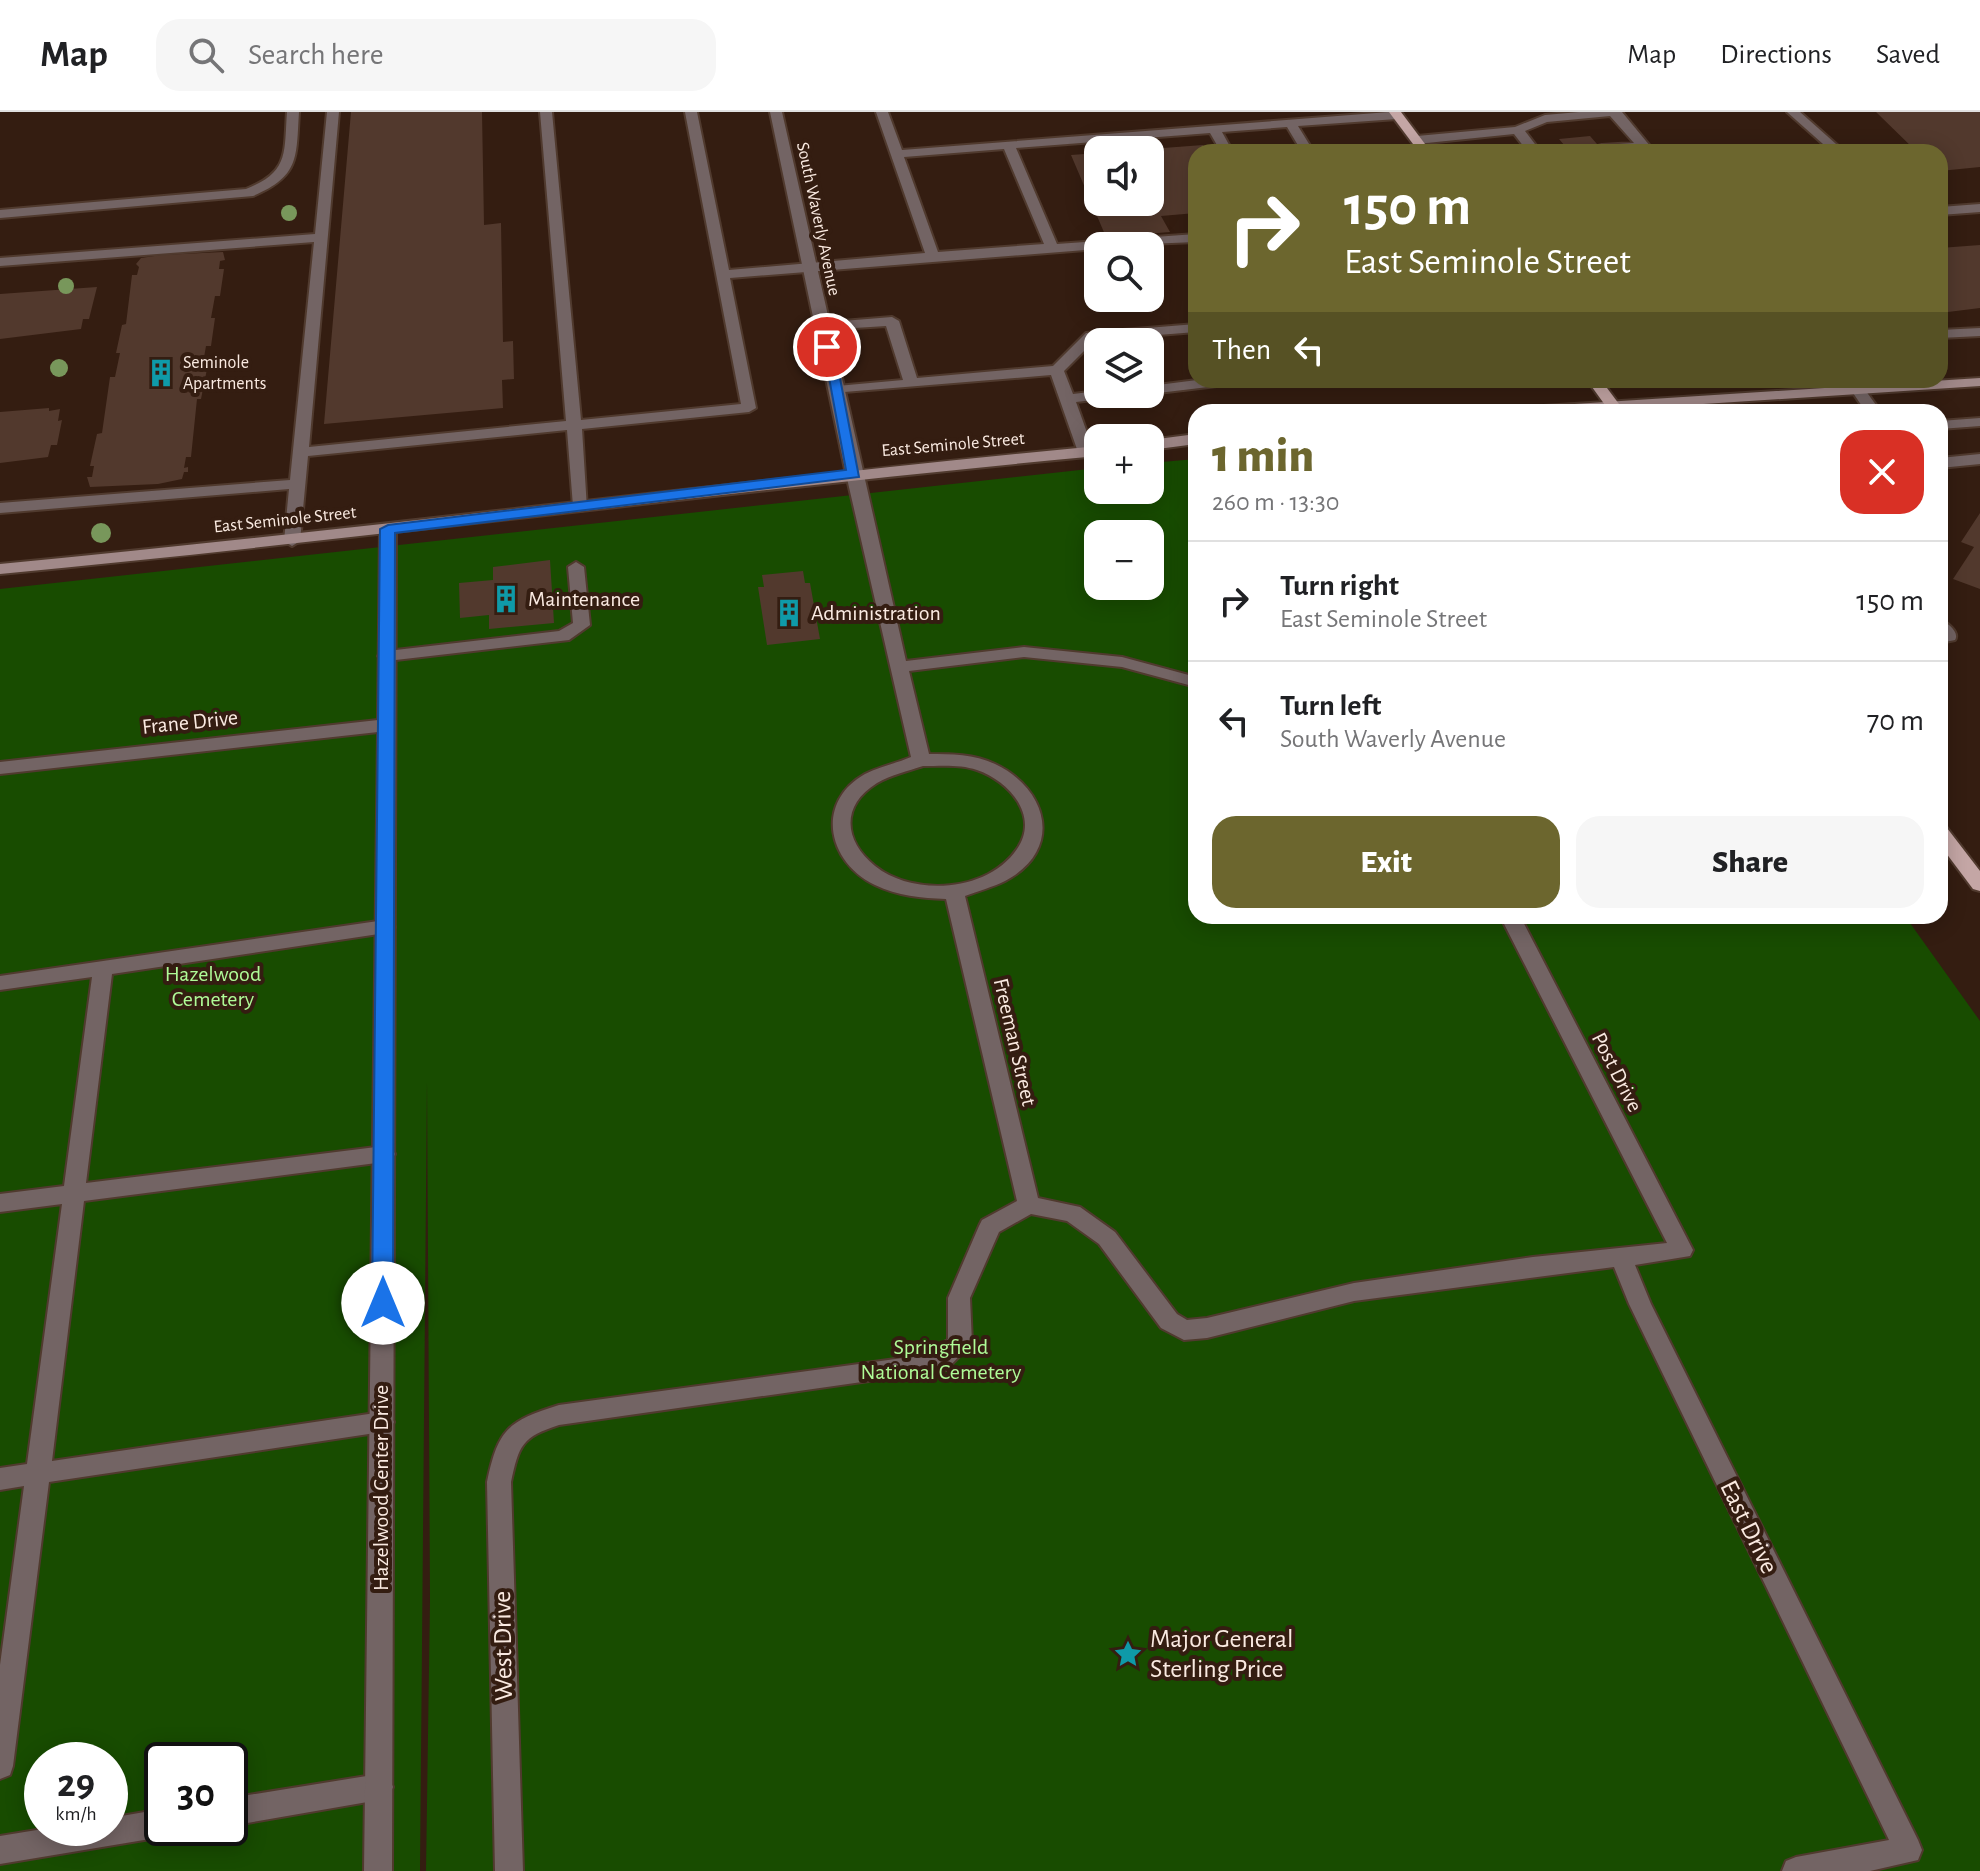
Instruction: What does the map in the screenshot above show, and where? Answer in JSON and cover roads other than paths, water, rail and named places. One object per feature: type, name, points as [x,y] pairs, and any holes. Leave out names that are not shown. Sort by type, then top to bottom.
[{"type":"main road","points":[[1396,113],[1420,144]]},
{"type":"main road","points":[[1948,842],[1980,884]]},
{"type":"street","points":[[0,214],[248,193],[276,183],[287,171],[293,112]]},
{"type":"street","points":[[292,541],[333,112]]},
{"type":"street","points":[[546,112],[581,506]]},
{"type":"street","points":[[300,452],[749,408],[691,112]]},
{"type":"street","name":"South Waverly Avenue","points":[[776,112],[854,474]]},
{"type":"street","points":[[882,112],[933,256]]},
{"type":"street","points":[[1417,140],[1517,130],[1545,119],[1614,112],[1642,144]]},
{"type":"street","points":[[1793,112],[1830,144]]},
{"type":"street","points":[[896,154],[1396,113]]},
{"type":"street","points":[[1290,123],[1303,144]]},
{"type":"street","points":[[1214,129],[1222,144]]},
{"type":"street","points":[[1517,130],[1528,144]]},
{"type":"street","points":[[1008,145],[1051,246]]},
{"type":"street","points":[[1948,210],[1980,208]]},
{"type":"street","points":[[0,262],[321,237]]},
{"type":"street","points":[[723,275],[1051,246],[1104,246],[1188,239]]},
{"type":"street","points":[[823,326],[892,321],[911,383]]},
{"type":"street","points":[[837,390],[1057,370],[1091,336],[1188,329]]},
{"type":"street","points":[[1948,334],[1980,332]]},
{"type":"street","points":[[1057,370],[1084,435]]},
{"type":"street","points":[[1948,382],[1980,382]]},
{"type":"street","points":[[1164,388],[1188,385]]},
{"type":"street","points":[[1669,404],[1875,388]]},
{"type":"street","points":[[1858,390],[1868,404]]},
{"type":"street","points":[[1067,399],[1084,397]]},
{"type":"street","points":[[1948,424],[1980,422]]},
{"type":"street","points":[[1164,443],[1188,440]]},
{"type":"street","name":"East Seminole Street","points":[[0,569],[292,541],[854,474],[1084,453]]},
{"type":"street","points":[[1948,462],[1980,459]]},
{"type":"street","points":[[854,474],[921,760]]},
{"type":"street","points":[[0,508],[297,484]]},
{"type":"street","name":"Hazelwood Center Drive","points":[[378,1871],[388,529]]},
{"type":"street","points":[[387,656],[563,636],[582,625],[576,567]]},
{"type":"street","points":[[899,667],[1024,652],[1122,662],[1188,680]]},
{"type":"street","name":"Frane Drive","points":[[0,768],[386,725]]},
{"type":"street","points":[[921,760],[954,760],[986,767],[1012,781],[1029,800],[1036,823],[1031,846],[1014,867],[987,883],[954,891],[922,892],[892,886],[866,873],[848,856],[839,836],[839,815],[850,796],[868,779],[892,766],[921,760]]},
{"type":"street","name":"Freeman Street","points":[[954,891],[1029,1205]]},
{"type":"street","name":"Post Drive","points":[[1514,924],[1682,1250],[1621,1257]]},
{"type":"street","points":[[0,983],[385,927]]},
{"type":"street","points":[[0,1766],[103,969]]},
{"type":"street","points":[[0,1203],[384,1154]]},
{"type":"street","points":[[1029,1205],[1072,1213],[1091,1225],[1107,1238],[1169,1321],[1184,1330],[1207,1328],[1354,1292],[1533,1266],[1621,1257]]},
{"type":"street","name":"West Drive","points":[[509,1871],[499,1482],[506,1448],[520,1427],[559,1415],[938,1363],[960,1343],[959,1298],[990,1226],[1029,1205]]},
{"type":"street","name":"East Drive","points":[[1621,1257],[1640,1304],[1908,1850],[1796,1871]]},
{"type":"street","points":[[0,1479],[382,1422]]},
{"type":"street","points":[[248,1809],[379,1787]]},
{"type":"street","points":[[0,1850],[144,1826]]},
{"type":"place","name":"Seminole Apartments","points":[[161,373]]},
{"type":"place","name":"Maintenance","points":[[506,599]]},
{"type":"place","name":"Administration","points":[[789,613]]},
{"type":"place","name":"Major General Sterling Price","points":[[1128,1654]]},
{"type":"park label","name":"Hazelwood Cemetery","points":[[213,986]]},
{"type":"park label","name":"Springfield National Cemetery","points":[[941,1360]]}]
